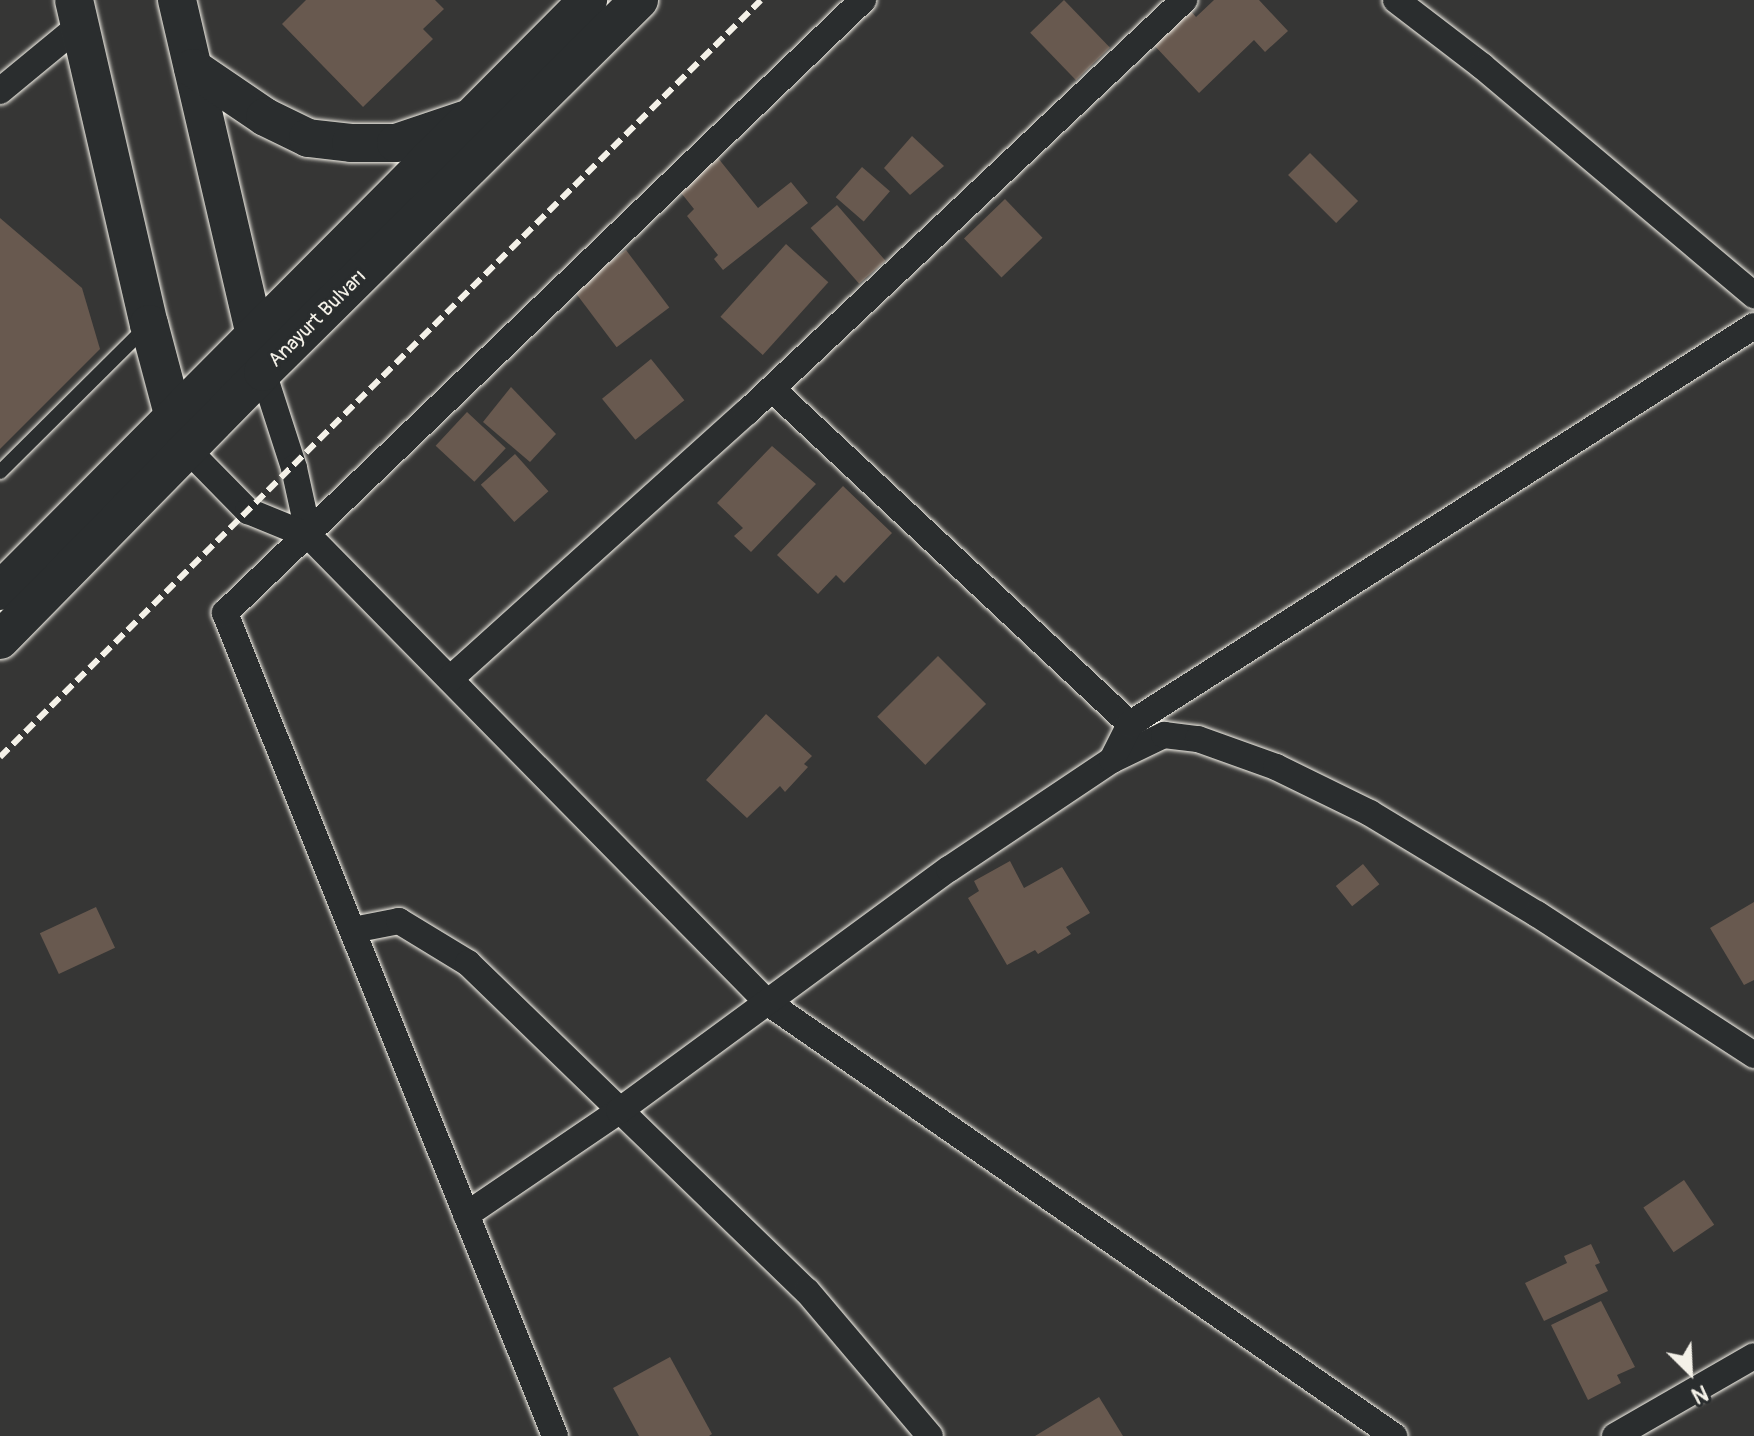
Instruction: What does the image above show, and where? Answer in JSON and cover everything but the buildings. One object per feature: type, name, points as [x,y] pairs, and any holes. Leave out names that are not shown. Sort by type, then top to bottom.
[{"type":"main road","points":[[177,0],[263,372]]},
{"type":"main road","name":"Anayurt Bulvarı","points":[[0,640],[181,434],[254,335],[588,0]]},
{"type":"main road","name":"Anayurt Bulvarı","points":[[0,591],[181,434],[263,372],[639,0]]},
{"type":"main road","points":[[77,13],[149,324],[181,434]]},
{"type":"main road","points":[[193,68],[265,117],[308,138],[351,143],[396,143],[471,118]]},
{"type":"street","points":[[555,1436],[225,613],[309,536],[863,0]]},
{"type":"street","points":[[450,679],[772,389],[1184,0]]},
{"type":"street","points":[[1396,0],[1482,66],[1754,295]]},
{"type":"street","points":[[0,91],[77,13]]},
{"type":"street","points":[[1112,760],[1130,724],[1754,326]]},
{"type":"street","points":[[263,372],[294,468],[309,536]]},
{"type":"street","points":[[772,389],[1130,724]]},
{"type":"street","points":[[181,434],[248,511],[309,536],[767,1002],[1394,1436]]},
{"type":"street","points":[[466,1215],[619,1111],[949,869],[1112,760],[1164,735],[1198,739],[1276,767],[1370,813],[1499,891],[1754,1055]]},
{"type":"street","points":[[353,930],[399,921],[468,963],[807,1291],[930,1436]]},
{"type":"street","points":[[1615,1436],[1754,1356]]},
{"type":"lane","points":[[0,472],[149,324]]},
{"type":"railway","points":[[0,757],[761,0]]}]
